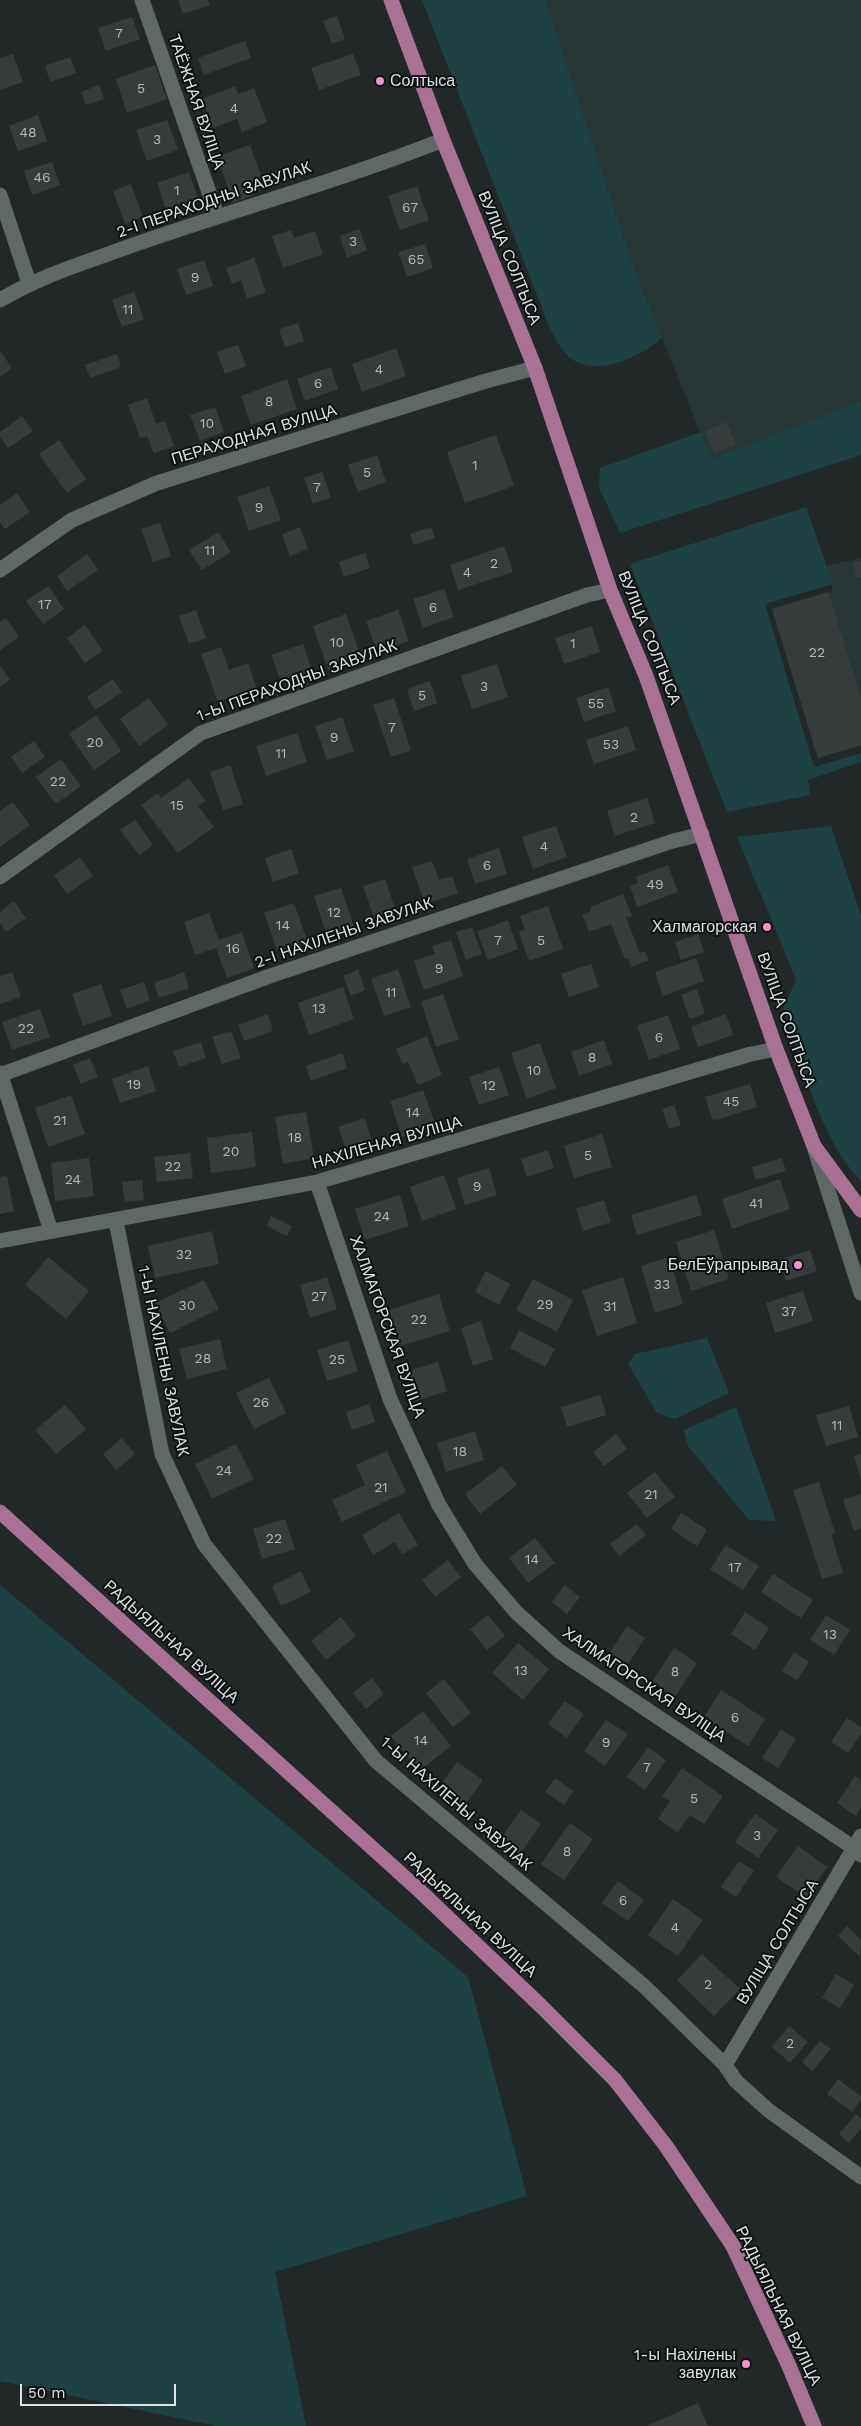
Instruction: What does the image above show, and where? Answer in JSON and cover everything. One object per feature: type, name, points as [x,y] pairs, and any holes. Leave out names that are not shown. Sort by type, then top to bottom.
[{"type":"main road","name":"ВУЛІЦА СОЛТЫСА","points":[[391,0],[443,140],[534,368],[610,590],[646,676],[776,1049],[814,1146]]},
{"type":"main road","points":[[814,1146],[861,1210]]},
{"type":"main road","name":"РАДЫЯЛЬНАЯ ВУЛІЦА","points":[[0,1512],[421,1892],[541,2006],[615,2080],[666,2146],[733,2246],[789,2366],[814,2426]]},
{"type":"street","name":"ТАЁЖНАЯ ВУЛІЦА","points":[[142,0],[217,215]]},
{"type":"street","name":"2-І ПЕРАХОДНЫ ЗАВУЛАК","points":[[0,300],[29,282],[217,215],[410,153],[443,140]]},
{"type":"street","points":[[0,195],[29,282]]},
{"type":"street","name":"ПЕРАХОДНАЯ ВУЛІЦА","points":[[0,570],[72,520],[157,483],[486,381],[534,368]]},
{"type":"street","name":"1-Ы ПЕРАХОДНЫ ЗАВУЛАК","points":[[0,877],[200,733],[586,595],[610,590]]},
{"type":"street","name":"2-І НАХІЛЕНЫ ЗАВУЛАК","points":[[0,1074],[270,976],[673,841],[702,834]]},
{"type":"street","name":"НАХІЛЕНАЯ ВУЛІЦА","points":[[0,1242],[317,1182],[750,1054],[776,1049]]},
{"type":"street","points":[[0,1074],[51,1231]]},
{"type":"street","name":"ВУЛІЦА СОЛТЫСА","points":[[814,1146],[861,1294]]},
{"type":"street","name":"ХАЛМАГОРСКАЯ ВУЛІЦА","points":[[317,1182],[390,1398],[439,1505],[475,1564],[516,1612],[559,1651],[859,1846]]},
{"type":"street","name":"1-Ы НАХІЛЕНЫ ЗАВУЛАК","points":[[116,1221],[162,1454],[204,1544],[376,1761],[644,1986],[725,2065],[736,2081],[768,2110],[861,2177]]},
{"type":"street","name":"ВУЛІЦА СОЛТЫСА","points":[[725,2065],[859,1846]]},
{"type":"shaded area","points":[[422,0],[545,0],[636,274],[662,338],[653,345],[630,358],[604,366],[580,363],[569,357],[561,348],[551,331]]},
{"type":"shaded area","points":[[545,0],[861,0],[861,401],[711,459],[636,274]]},
{"type":"shaded area","points":[[861,401],[861,455],[620,533],[599,487],[600,468],[701,432],[711,459]]},
{"type":"shaded area","points":[[806,507],[833,584],[765,604],[814,767],[861,753],[861,762],[808,780],[810,795],[727,812],[630,564]]},
{"type":"shaded area","points":[[861,558],[861,745],[818,758],[772,609],[833,591],[825,566]]},
{"type":"shaded area","points":[[831,826],[861,915],[861,1181],[835,1145],[805,1077],[783,1009],[796,979],[737,837]]},
{"type":"shaded area","points":[[707,1338],[729,1393],[675,1419],[657,1413],[628,1364],[635,1354]]},
{"type":"shaded area","points":[[736,1407],[776,1521],[749,1520],[688,1446],[684,1430]]},
{"type":"shaded area","points":[[0,1585],[468,1977],[527,2196],[275,2272],[306,2426],[216,2426],[0,2381]]},
{"type":"building","points":[[178,0],[208,0],[210,5],[183,14]]},
{"type":"building","points":[[337,16],[345,39],[332,44],[323,21]]},
{"type":"building","points":[[132,17],[140,39],[106,51],[98,28]]},
{"type":"building","points":[[245,41],[251,58],[204,75],[198,58]]},
{"type":"building","points":[[13,54],[23,82],[0,90],[0,58]]},
{"type":"building","points":[[353,54],[361,75],[319,90],[311,68]]},
{"type":"building","points":[[70,57],[76,73],[50,82],[45,66]]},
{"type":"building","points":[[155,65],[167,99],[127,113],[116,79]]},
{"type":"building","points":[[99,85],[104,99],[86,105],[81,92]]},
{"type":"building","points":[[235,86],[238,94],[254,88],[267,122],[242,132],[237,119],[213,128],[202,99]]},
{"type":"building","points":[[38,115],[47,141],[18,151],[9,126]]},
{"type":"building","points":[[167,120],[178,150],[147,161],[136,130]]},
{"type":"building","points":[[250,145],[265,187],[252,191],[254,195],[233,203],[217,156]]},
{"type":"building","points":[[52,162],[60,185],[32,195],[24,171]]},
{"type":"building","points":[[189,172],[198,198],[166,209],[157,183]]},
{"type":"building","points":[[131,184],[143,217],[125,224],[113,191]]},
{"type":"building","points":[[417,186],[429,220],[400,230],[388,196]]},
{"type":"building","points":[[359,229],[367,250],[347,258],[340,236]]},
{"type":"building","points":[[291,230],[294,238],[315,231],[323,254],[283,268],[272,236]]},
{"type":"building","points":[[425,244],[433,268],[407,277],[398,252]]},
{"type":"building","points":[[254,258],[266,292],[247,299],[241,280],[232,284],[226,268]]},
{"type":"building","points":[[204,260],[213,286],[186,295],[177,269]]},
{"type":"building","points":[[134,292],[144,319],[122,327],[112,300]]},
{"type":"building","points":[[298,323],[304,341],[285,347],[279,329]]},
{"type":"building","points":[[238,345],[246,366],[225,374],[217,352]]},
{"type":"building","points":[[396,348],[406,376],[362,392],[352,364]]},
{"type":"building","points":[[0,351],[12,368],[0,377]]},
{"type":"building","points":[[117,354],[121,367],[90,378],[85,365]]},
{"type":"building","points":[[331,367],[338,389],[305,401],[297,379]]},
{"type":"building","points":[[287,379],[297,409],[251,425],[241,396]]},
{"type":"building","points":[[147,398],[156,424],[165,421],[174,446],[154,453],[147,436],[140,438],[128,405]]},
{"type":"building","points":[[215,407],[224,432],[200,441],[190,415]]},
{"type":"building","points":[[22,416],[33,431],[8,448],[0,437],[0,432]]},
{"type":"building","points":[[727,422],[736,445],[714,453],[705,431]]},
{"type":"building","points":[[496,435],[514,486],[465,503],[447,452]]},
{"type":"building","points":[[59,440],[86,479],[67,493],[39,454]]},
{"type":"building","points":[[377,455],[386,482],[358,492],[348,465]]},
{"type":"building","points":[[322,472],[331,497],[313,504],[304,478]]},
{"type":"building","points":[[269,486],[281,520],[249,531],[237,497]]},
{"type":"building","points":[[17,493],[30,512],[5,529],[0,522],[0,505]]},
{"type":"building","points":[[160,523],[171,556],[153,562],[141,529]]},
{"type":"building","points":[[300,527],[308,549],[290,556],[282,534]]},
{"type":"building","points":[[431,527],[435,538],[414,545],[410,534]]},
{"type":"building","points":[[218,532],[231,552],[202,570],[189,550]]},
{"type":"building","points":[[504,546],[513,572],[458,590],[450,565]]},
{"type":"building","points":[[365,553],[370,568],[344,577],[339,562]]},
{"type":"building","points":[[87,554],[98,570],[67,591],[57,576]]},
{"type":"building","points":[[861,561],[861,577],[856,578],[853,563]]},
{"type":"building","points":[[48,586],[64,609],[43,624],[26,601]]},
{"type":"building","points":[[444,589],[454,617],[423,628],[413,599]]},
{"type":"building","points":[[828,592],[861,697],[861,745],[818,758],[772,609]]},
{"type":"building","points":[[196,610],[206,638],[189,644],[179,616]]},
{"type":"building","points":[[398,610],[409,641],[377,652],[366,621]]},
{"type":"building","points":[[346,614],[362,660],[329,672],[313,626]]},
{"type":"building","points":[[6,618],[19,637],[0,650],[0,622]]},
{"type":"building","points":[[85,625],[103,651],[85,663],[67,638]]},
{"type":"building","points":[[592,626],[600,652],[564,664],[555,638]]},
{"type":"building","points":[[303,644],[312,670],[281,682],[271,655]]},
{"type":"building","points":[[221,647],[229,670],[248,663],[257,689],[218,702],[201,654]]},
{"type":"building","points":[[497,664],[508,697],[472,709],[461,676]]},
{"type":"building","points":[[0,666],[10,680],[0,687]]},
{"type":"building","points":[[113,679],[122,692],[96,710],[87,697]]},
{"type":"building","points":[[430,681],[437,703],[414,711],[407,689]]},
{"type":"building","points":[[608,687],[616,711],[584,722],[576,698]]},
{"type":"building","points":[[149,698],[168,725],[139,746],[120,719]]},
{"type":"building","points":[[394,698],[411,750],[391,757],[373,705]]},
{"type":"building","points":[[96,715],[121,751],[94,770],[69,734]]},
{"type":"building","points":[[342,717],[354,751],[327,760],[315,726]]},
{"type":"building","points":[[628,726],[636,750],[594,764],[586,740]]},
{"type":"building","points":[[297,733],[307,762],[266,776],[256,746]]},
{"type":"building","points":[[34,741],[45,757],[22,773],[11,757]]},
{"type":"building","points":[[61,759],[81,786],[56,804],[36,777]]},
{"type":"building","points":[[230,765],[243,804],[223,810],[210,772]]},
{"type":"building","points":[[189,778],[205,801],[198,806],[214,827],[178,853],[141,805],[158,793],[161,798]]},
{"type":"building","points":[[647,798],[655,823],[615,836],[607,811]]},
{"type":"building","points":[[13,802],[30,825],[0,847],[0,811]]},
{"type":"building","points":[[135,820],[153,845],[139,855],[120,830]]},
{"type":"building","points":[[556,826],[567,857],[533,869],[522,837]]},
{"type":"building","points":[[499,848],[507,874],[475,884],[467,859]]},
{"type":"building","points":[[291,849],[299,873],[273,882],[265,858]]},
{"type":"building","points":[[80,857],[93,876],[67,894],[54,875]]},
{"type":"building","points":[[432,861],[439,880],[452,876],[458,893],[425,904],[412,867]]},
{"type":"building","points":[[668,865],[678,892],[637,907],[630,886],[638,883],[636,877]]},
{"type":"building","points":[[385,879],[398,917],[376,924],[363,886]]},
{"type":"building","points":[[341,888],[355,930],[328,939],[314,896]]},
{"type":"building","points":[[623,894],[632,916],[626,918],[640,953],[645,951],[649,960],[631,967],[628,958],[625,959],[611,924],[589,932],[582,914],[591,911],[590,907]]},
{"type":"building","points":[[14,901],[26,918],[6,932],[0,923],[0,912]]},
{"type":"building","points":[[294,903],[307,940],[277,950],[264,913]]},
{"type":"building","points":[[548,906],[563,949],[529,961],[519,932],[525,930],[520,916]]},
{"type":"building","points":[[209,913],[219,940],[242,932],[254,968],[227,978],[216,948],[195,955],[184,922]]},
{"type":"building","points":[[508,920],[518,949],[488,960],[477,932]]},
{"type":"building","points":[[472,927],[482,954],[466,960],[456,932]]},
{"type":"building","points":[[698,934],[704,952],[681,960],[675,942]]},
{"type":"building","points":[[451,940],[463,976],[424,990],[414,961],[435,954],[432,946]]},
{"type":"building","points":[[696,958],[704,981],[663,996],[655,972]]},
{"type":"building","points":[[591,964],[599,987],[569,997],[561,974]]},
{"type":"building","points":[[398,969],[411,1007],[384,1016],[371,979]]},
{"type":"building","points":[[358,970],[365,990],[351,996],[343,976]]},
{"type":"building","points":[[12,972],[21,997],[0,1004],[0,976]]},
{"type":"building","points":[[184,972],[189,988],[159,998],[154,983]]},
{"type":"building","points":[[144,982],[150,1000],[127,1009],[120,990]]},
{"type":"building","points":[[101,984],[112,1016],[83,1026],[72,994]]},
{"type":"building","points":[[343,987],[354,1019],[309,1035],[298,1003]]},
{"type":"building","points":[[697,989],[705,1014],[690,1019],[681,995]]},
{"type":"building","points":[[443,994],[459,1039],[436,1047],[421,1002]]},
{"type":"building","points":[[40,1009],[50,1037],[12,1050],[2,1022]]},
{"type":"building","points":[[268,1014],[273,1031],[244,1041],[238,1025]]},
{"type":"building","points":[[726,1014],[733,1035],[698,1047],[691,1027]]},
{"type":"building","points":[[668,1015],[680,1049],[649,1060],[637,1026]]},
{"type":"building","points":[[231,1031],[241,1058],[222,1064],[212,1037]]},
{"type":"building","points":[[427,1036],[442,1075],[418,1085],[408,1062],[403,1064],[396,1049]]},
{"type":"building","points":[[604,1040],[612,1064],[579,1076],[571,1052]]},
{"type":"building","points":[[201,1042],[206,1058],[179,1067],[173,1051]]},
{"type":"building","points":[[540,1043],[556,1088],[527,1099],[511,1053]]},
{"type":"building","points":[[342,1053],[347,1068],[311,1081],[306,1066]]},
{"type":"building","points":[[90,1058],[98,1077],[81,1084],[73,1065]]},
{"type":"building","points":[[148,1066],[156,1091],[120,1103],[112,1079]]},
{"type":"building","points":[[499,1067],[509,1095],[479,1105],[469,1077]]},
{"type":"building","points":[[750,1084],[757,1107],[713,1121],[705,1097]]},
{"type":"building","points":[[423,1090],[436,1126],[402,1137],[390,1101]]},
{"type":"building","points":[[71,1095],[85,1134],[48,1147],[35,1108]]},
{"type":"building","points":[[674,1105],[681,1125],[669,1129],[662,1109]]},
{"type":"building","points":[[306,1112],[314,1158],[283,1164],[275,1117]]},
{"type":"building","points":[[364,1118],[373,1143],[347,1152],[338,1127]]},
{"type":"building","points":[[252,1132],[256,1167],[211,1173],[207,1138]]},
{"type":"building","points":[[602,1134],[612,1167],[574,1178],[564,1146]]},
{"type":"building","points":[[548,1150],[554,1168],[527,1177],[521,1159]]},
{"type":"building","points":[[190,1153],[193,1178],[157,1182],[154,1157]]},
{"type":"building","points":[[89,1158],[94,1196],[55,1201],[51,1163]]},
{"type":"building","points":[[782,1158],[786,1171],[756,1180],[752,1167]]},
{"type":"building","points":[[489,1168],[497,1195],[465,1205],[457,1178]]},
{"type":"building","points":[[444,1175],[456,1209],[422,1221],[410,1187]]},
{"type":"building","points":[[7,1176],[14,1211],[0,1214],[0,1177]]},
{"type":"building","points":[[780,1179],[790,1209],[732,1229],[722,1199]]},
{"type":"building","points":[[142,1180],[144,1200],[125,1202],[122,1182]]},
{"type":"building","points":[[400,1195],[409,1226],[365,1240],[355,1209]]},
{"type":"building","points":[[696,1195],[702,1215],[637,1235],[631,1215]]},
{"type":"building","points":[[604,1200],[611,1222],[583,1231],[576,1209]]},
{"type":"building","points":[[271,1216],[292,1226],[287,1236],[267,1226]]},
{"type":"building","points":[[714,1230],[729,1279],[691,1291],[676,1242]]},
{"type":"building","points":[[212,1231],[219,1264],[155,1278],[148,1246]]},
{"type":"building","name":"БелЕўрапрывад","points":[[810,1250],[817,1271],[786,1281],[779,1260]]},
{"type":"building","points":[[48,1257],[89,1291],[66,1319],[25,1285]]},
{"type":"building","points":[[669,1257],[683,1304],[655,1313],[641,1266]]},
{"type":"building","points":[[486,1271],[510,1284],[499,1305],[475,1292]]},
{"type":"building","points":[[327,1277],[337,1309],[310,1318],[300,1285]]},
{"type":"building","points":[[623,1277],[637,1323],[597,1336],[582,1290]]},
{"type":"building","points":[[533,1279],[573,1300],[557,1332],[516,1310]]},
{"type":"building","points":[[204,1280],[219,1309],[170,1333],[155,1303]]},
{"type":"building","points":[[803,1291],[813,1321],[775,1333],[766,1303]]},
{"type":"building","points":[[439,1294],[450,1331],[400,1346],[389,1310]]},
{"type":"building","points":[[481,1321],[493,1359],[473,1366],[461,1328]]},
{"type":"building","points":[[519,1330],[555,1349],[545,1367],[510,1348]]},
{"type":"building","points":[[220,1339],[227,1369],[187,1379],[179,1349]]},
{"type":"building","points":[[348,1340],[358,1371],[327,1381],[317,1350]]},
{"type":"building","points":[[438,1362],[447,1391],[413,1402],[404,1372]]},
{"type":"building","points":[[269,1378],[286,1413],[254,1429],[236,1393]]},
{"type":"building","points":[[600,1395],[606,1415],[567,1427],[561,1407]]},
{"type":"building","points":[[369,1404],[375,1422],[352,1430],[346,1412]]},
{"type":"building","points":[[65,1405],[86,1429],[56,1454],[35,1430]]},
{"type":"building","points":[[849,1406],[858,1437],[826,1446],[816,1415]]},
{"type":"building","points":[[475,1431],[484,1460],[446,1472],[437,1443]]},
{"type":"building","points":[[616,1434],[627,1449],[604,1466],[593,1452]]},
{"type":"building","points":[[122,1438],[135,1454],[116,1470],[103,1454]]},
{"type":"building","points":[[236,1444],[254,1479],[212,1499],[195,1464]]},
{"type":"building","points":[[387,1451],[406,1492],[342,1522],[332,1500],[365,1485],[356,1465]]},
{"type":"building","points":[[861,1454],[861,1479],[854,1456]]},
{"type":"building","points":[[502,1466],[517,1485],[480,1514],[465,1494]]},
{"type":"building","points":[[655,1472],[675,1497],[647,1518],[627,1493]]},
{"type":"building","points":[[819,1482],[835,1533],[831,1534],[843,1573],[822,1579],[793,1490]]},
{"type":"building","points":[[861,1494],[861,1528],[854,1531],[843,1500]]},
{"type":"building","points":[[399,1513],[418,1545],[402,1554],[395,1542],[373,1555],[362,1535]]},
{"type":"building","points":[[681,1513],[707,1530],[697,1546],[671,1529]]},
{"type":"building","points":[[285,1519],[295,1549],[262,1559],[253,1529]]},
{"type":"building","points":[[637,1524],[646,1535],[619,1556],[610,1544]]},
{"type":"building","points":[[535,1538],[555,1563],[528,1583],[509,1558]]},
{"type":"building","points":[[726,1545],[759,1566],[743,1590],[710,1569]]},
{"type":"building","points":[[448,1560],[461,1577],[435,1597],[422,1580]]},
{"type":"building","points":[[301,1571],[311,1592],[281,1606],[272,1586]]},
{"type":"building","points":[[773,1574],[813,1600],[801,1618],[761,1592]]},
{"type":"building","points":[[565,1585],[580,1597],[567,1614],[552,1602]]},
{"type":"building","points":[[745,1612],[769,1628],[755,1650],[731,1634]]},
{"type":"building","points":[[488,1615],[505,1636],[487,1650],[470,1629]]},
{"type":"building","points":[[826,1615],[850,1630],[834,1655],[810,1640]]},
{"type":"building","points":[[341,1617],[356,1636],[326,1660],[311,1641]]},
{"type":"building","points":[[627,1626],[645,1638],[628,1664],[610,1652]]},
{"type":"building","points":[[518,1643],[549,1669],[523,1700],[492,1673]]},
{"type":"building","points":[[674,1648],[697,1663],[675,1697],[652,1682]]},
{"type":"building","points":[[794,1652],[809,1662],[797,1680],[782,1671]]},
{"type":"building","points":[[372,1678],[384,1694],[366,1709],[353,1693]]},
{"type":"building","points":[[444,1679],[471,1713],[453,1727],[426,1693]]},
{"type":"building","points":[[721,1690],[765,1719],[748,1746],[704,1717]]},
{"type":"building","points":[[565,1701],[584,1714],[567,1738],[548,1724]]},
{"type":"building","points":[[423,1711],[451,1746],[419,1771],[391,1736]]},
{"type":"building","points":[[847,1718],[861,1727],[861,1734],[848,1753],[831,1742]]},
{"type":"building","points":[[606,1720],[628,1734],[605,1766],[584,1751]]},
{"type":"building","points":[[781,1729],[796,1739],[778,1768],[762,1758]]},
{"type":"building","points":[[648,1747],[666,1760],[645,1790],[627,1777]]},
{"type":"building","points":[[457,1762],[483,1780],[463,1808],[437,1790]]},
{"type":"building","points":[[682,1768],[723,1796],[704,1824],[690,1815],[678,1832],[658,1819],[670,1801],[662,1796]]},
{"type":"building","points":[[855,1776],[861,1780],[861,1807],[856,1816],[837,1803]]},
{"type":"building","points":[[555,1778],[573,1791],[564,1805],[545,1792]]},
{"type":"building","points":[[521,1810],[541,1824],[517,1858],[497,1844]]},
{"type":"building","points":[[755,1814],[778,1830],[758,1858],[735,1842]]},
{"type":"building","points":[[570,1823],[593,1839],[564,1880],[541,1864]]},
{"type":"building","points":[[798,1846],[827,1867],[806,1897],[776,1877]]},
{"type":"building","points":[[739,1861],[754,1871],[736,1897],[721,1887]]},
{"type":"building","points":[[618,1881],[644,1900],[628,1921],[602,1903]]},
{"type":"building","points":[[673,1899],[703,1920],[678,1956],[648,1935]]},
{"type":"building","points":[[847,1926],[861,1940],[860,1957],[838,1936]]},
{"type":"building","points":[[702,1954],[740,1989],[714,2016],[677,1980]]},
{"type":"building","points":[[836,1974],[854,1985],[840,2008],[822,1998]]},
{"type":"building","points":[[789,2026],[808,2042],[790,2063],[772,2047]]},
{"type":"building","points":[[820,2041],[831,2049],[812,2071],[802,2062]]},
{"type":"building","points":[[838,2079],[861,2096],[861,2100],[852,2112],[827,2094]]},
{"type":"building","points":[[856,2114],[861,2119],[861,2128],[849,2143],[839,2134]]},
{"type":"building","points":[[698,2403],[708,2426],[647,2426]]},
{"type":"place","name":"Солтыса","points":[[380,81]]},
{"type":"place","name":"Халмагорская","points":[[767,927]]},
{"type":"place","name":"БелЕўрапрывад","points":[[798,1265]]},
{"type":"place","name":"1-ы Нахілены завулак","points":[[746,2364]]}]
